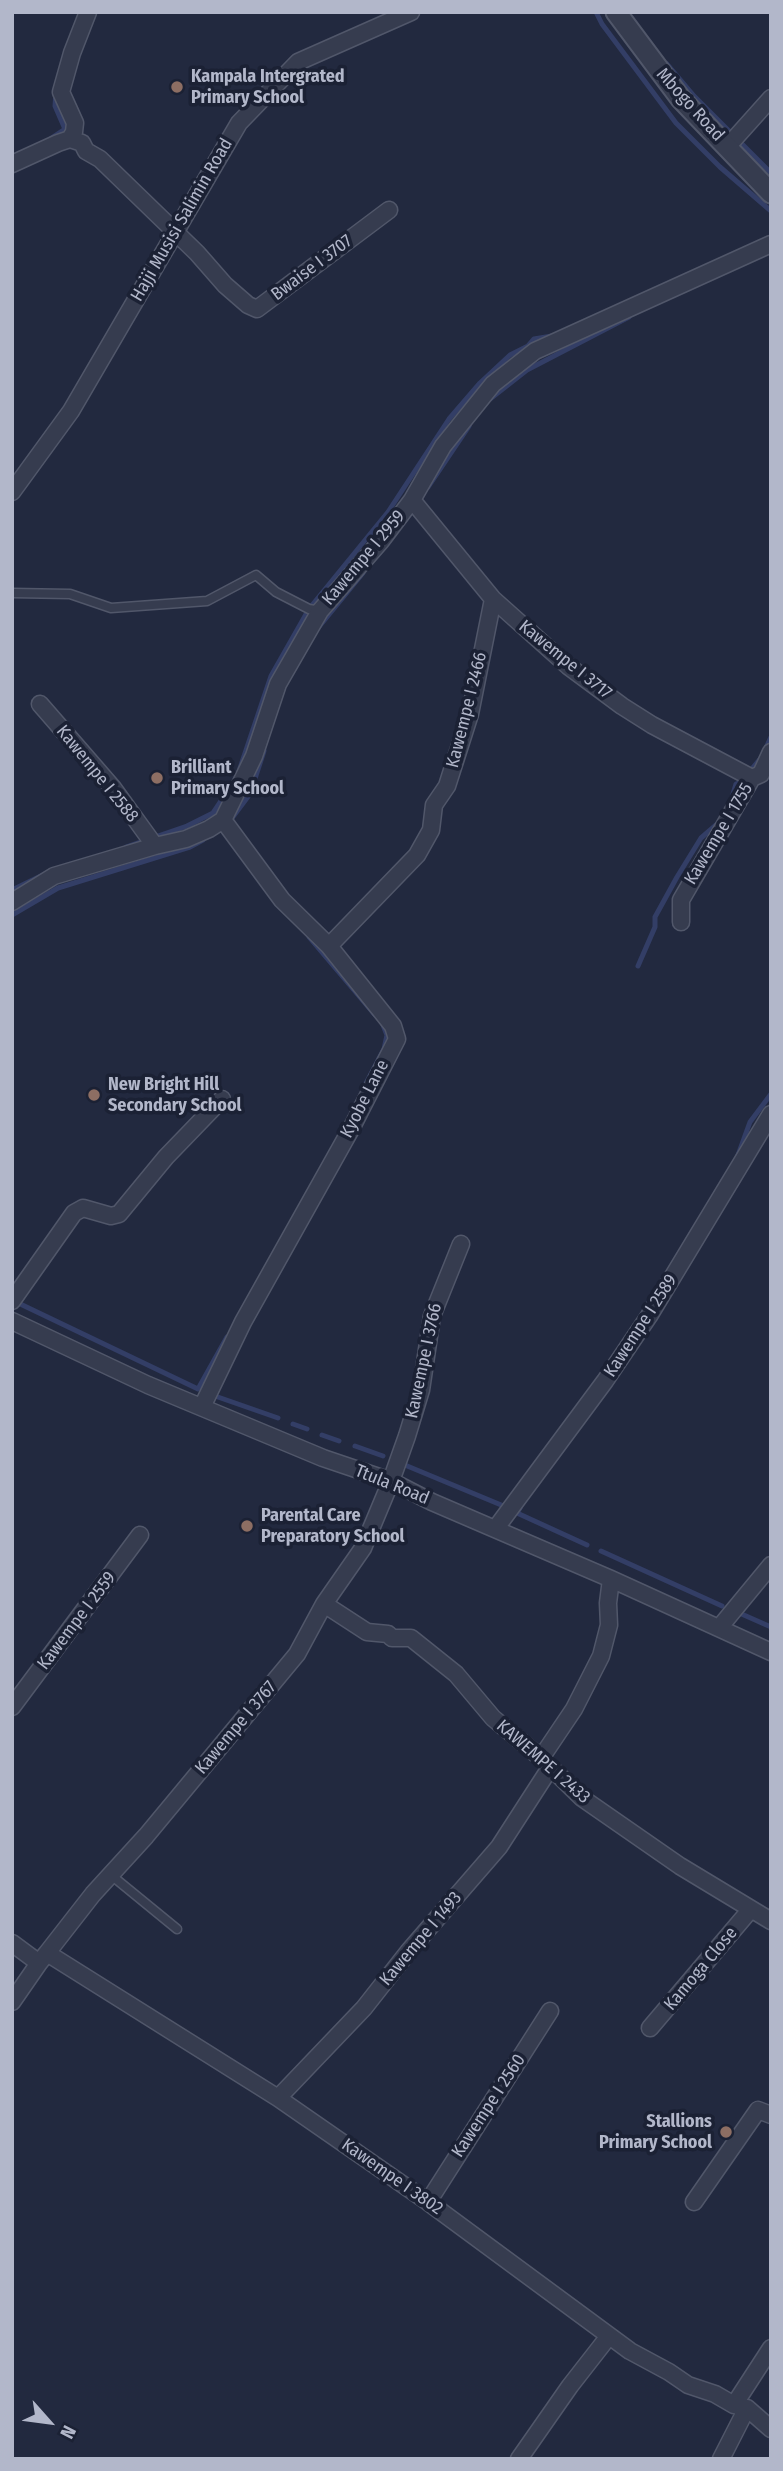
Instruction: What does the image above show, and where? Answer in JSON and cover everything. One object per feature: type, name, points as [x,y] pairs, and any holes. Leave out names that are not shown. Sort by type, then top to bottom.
[{"type":"street","points":[[70,139],[75,124],[61,92],[88,12]]},
{"type":"street","name":"Hajji Musisi Salimin Road","points":[[12,492],[71,411],[239,123],[298,62],[411,12]]},
{"type":"street","name":"Mbogo Road","points":[[615,12],[671,87],[771,193]]},
{"type":"street","points":[[727,146],[771,98]]},
{"type":"street","points":[[12,164],[70,139],[82,143],[86,151],[100,159],[175,233]]},
{"type":"street","name":"Bwaise I 3707","points":[[175,233],[225,285],[248,305],[257,309],[389,210]]},
{"type":"street","name":"Kawempe I 2959","points":[[223,820],[254,756],[278,684],[320,611],[381,541],[412,500],[454,431],[493,384],[524,359],[547,346],[771,244]]},
{"type":"street","name":"Kawempe I 3717","points":[[412,500],[493,599],[568,666],[622,706],[692,747],[761,779]]},
{"type":"street","name":"Kawempe I 2466","points":[[328,946],[416,855],[431,830],[434,804],[447,786],[470,714],[493,599]]},
{"type":"street","name":"Kawempe I 2588","points":[[40,704],[113,788],[155,846]]},
{"type":"street","name":"Kawempe I 1755","points":[[681,922],[681,900],[761,779],[771,752]]},
{"type":"street","points":[[12,902],[54,876],[186,839],[223,820]]},
{"type":"street","name":"Kyobe Lane","points":[[202,1407],[243,1322],[351,1129],[397,1038],[393,1026],[328,946],[282,900],[223,820]]},
{"type":"street","points":[[12,1301],[74,1213],[83,1208],[111,1216],[119,1214],[166,1157],[222,1099]]},
{"type":"street","name":"Kawempe I 2589","points":[[496,1528],[649,1317],[771,1114]]},
{"type":"street","name":"Kawempe I 3766","points":[[391,1481],[421,1390],[432,1316],[461,1244]]},
{"type":"street","name":"Ttula Road","points":[[12,1321],[148,1385],[323,1458],[391,1481],[432,1502],[496,1528],[771,1652]]},
{"type":"street","name":"Kawempe I 3767","points":[[12,2002],[43,1958],[297,1654],[324,1604],[363,1548],[391,1481]]},
{"type":"street","name":"Kawempe I 2559","points":[[12,1707],[141,1535]]},
{"type":"street","points":[[719,1628],[771,1565]]},
{"type":"street","name":"Kawempe I 1493","points":[[278,2098],[365,2008],[408,1952],[499,1847],[574,1709],[607,1641],[611,1579]]},
{"type":"street","name":"KAWEMPE I 2433","points":[[324,1604],[367,1632],[388,1634],[392,1638],[411,1638],[456,1674],[493,1718],[582,1798],[680,1866],[771,1921]]},
{"type":"street","name":"Kamoga Close","points":[[650,2028],[751,1909]]},
{"type":"street","name":"Kawempe I 3802","points":[[12,1943],[43,1958],[278,2098],[429,2202],[630,2351],[688,2385],[740,2406],[771,2429]]},
{"type":"street","name":"Kawempe I 2560","points":[[429,2202],[550,2011]]},
{"type":"street","points":[[694,2202],[758,2110],[771,2115]]},
{"type":"street","points":[[519,2459],[609,2336]]},
{"type":"street","points":[[721,2459],[740,2406],[771,2348]]},
{"type":"lane","points":[[12,593],[70,594],[111,608],[179,603],[206,601],[256,575],[276,592],[309,609],[320,611]]},
{"type":"lane","points":[[111,1875],[177,1929]]},
{"type":"waterway","points":[[596,12],[602,24],[676,123],[720,167],[771,211]]},
{"type":"waterway","points":[[667,64],[694,96],[771,173]]},
{"type":"waterway","points":[[50,139],[65,129],[55,106],[56,93]]},
{"type":"waterway","points":[[490,399],[527,370],[629,317]]},
{"type":"waterway","points":[[240,768],[271,676],[309,609],[388,512],[449,419],[480,383],[510,355],[528,346],[534,339],[552,336]]},
{"type":"waterway","points":[[428,487],[469,426]]},
{"type":"waterway","points":[[318,628],[363,573]]},
{"type":"waterway","points":[[765,750],[771,737]]},
{"type":"waterway","points":[[229,822],[250,794],[264,751]]},
{"type":"waterway","points":[[730,804],[736,784],[741,782],[760,759]]},
{"type":"waterway","points":[[126,847],[187,826],[213,813],[231,786]]},
{"type":"waterway","points":[[638,966],[655,927],[655,917],[677,877],[701,838],[723,819]]},
{"type":"waterway","points":[[12,915],[58,888],[190,847],[203,840]]},
{"type":"waterway","points":[[12,890],[47,873]]},
{"type":"waterway","points":[[309,937],[375,1015]]},
{"type":"waterway","points":[[363,1089],[384,1049],[387,1035],[383,1025]]},
{"type":"waterway","points":[[738,1155],[750,1122],[771,1094]]},
{"type":"waterway","points":[[14,1301],[198,1389],[227,1337]]},
{"type":"waterway","points":[[215,1396],[278,1418]]},
{"type":"waterway","points":[[293,1424],[307,1429]]},
{"type":"waterway","points":[[322,1435],[339,1441]]},
{"type":"waterway","points":[[355,1446],[383,1456]]},
{"type":"waterway","points":[[400,1463],[506,1507]]},
{"type":"waterway","points":[[520,1508],[517,1513],[587,1545]]},
{"type":"waterway","points":[[601,1551],[722,1606]]},
{"type":"waterway","points":[[737,1612],[771,1627]]},
{"type":"place","name":"Kampala Intergrated Primary School","points":[[177,87]]},
{"type":"place","name":"Brilliant Primary School","points":[[157,778]]},
{"type":"place","name":"New Bright Hill Secondary School","points":[[94,1095]]},
{"type":"place","name":"Parental Care Preparatory School","points":[[247,1526]]},
{"type":"place","name":"Stallions Primary School","points":[[726,2132]]}]
